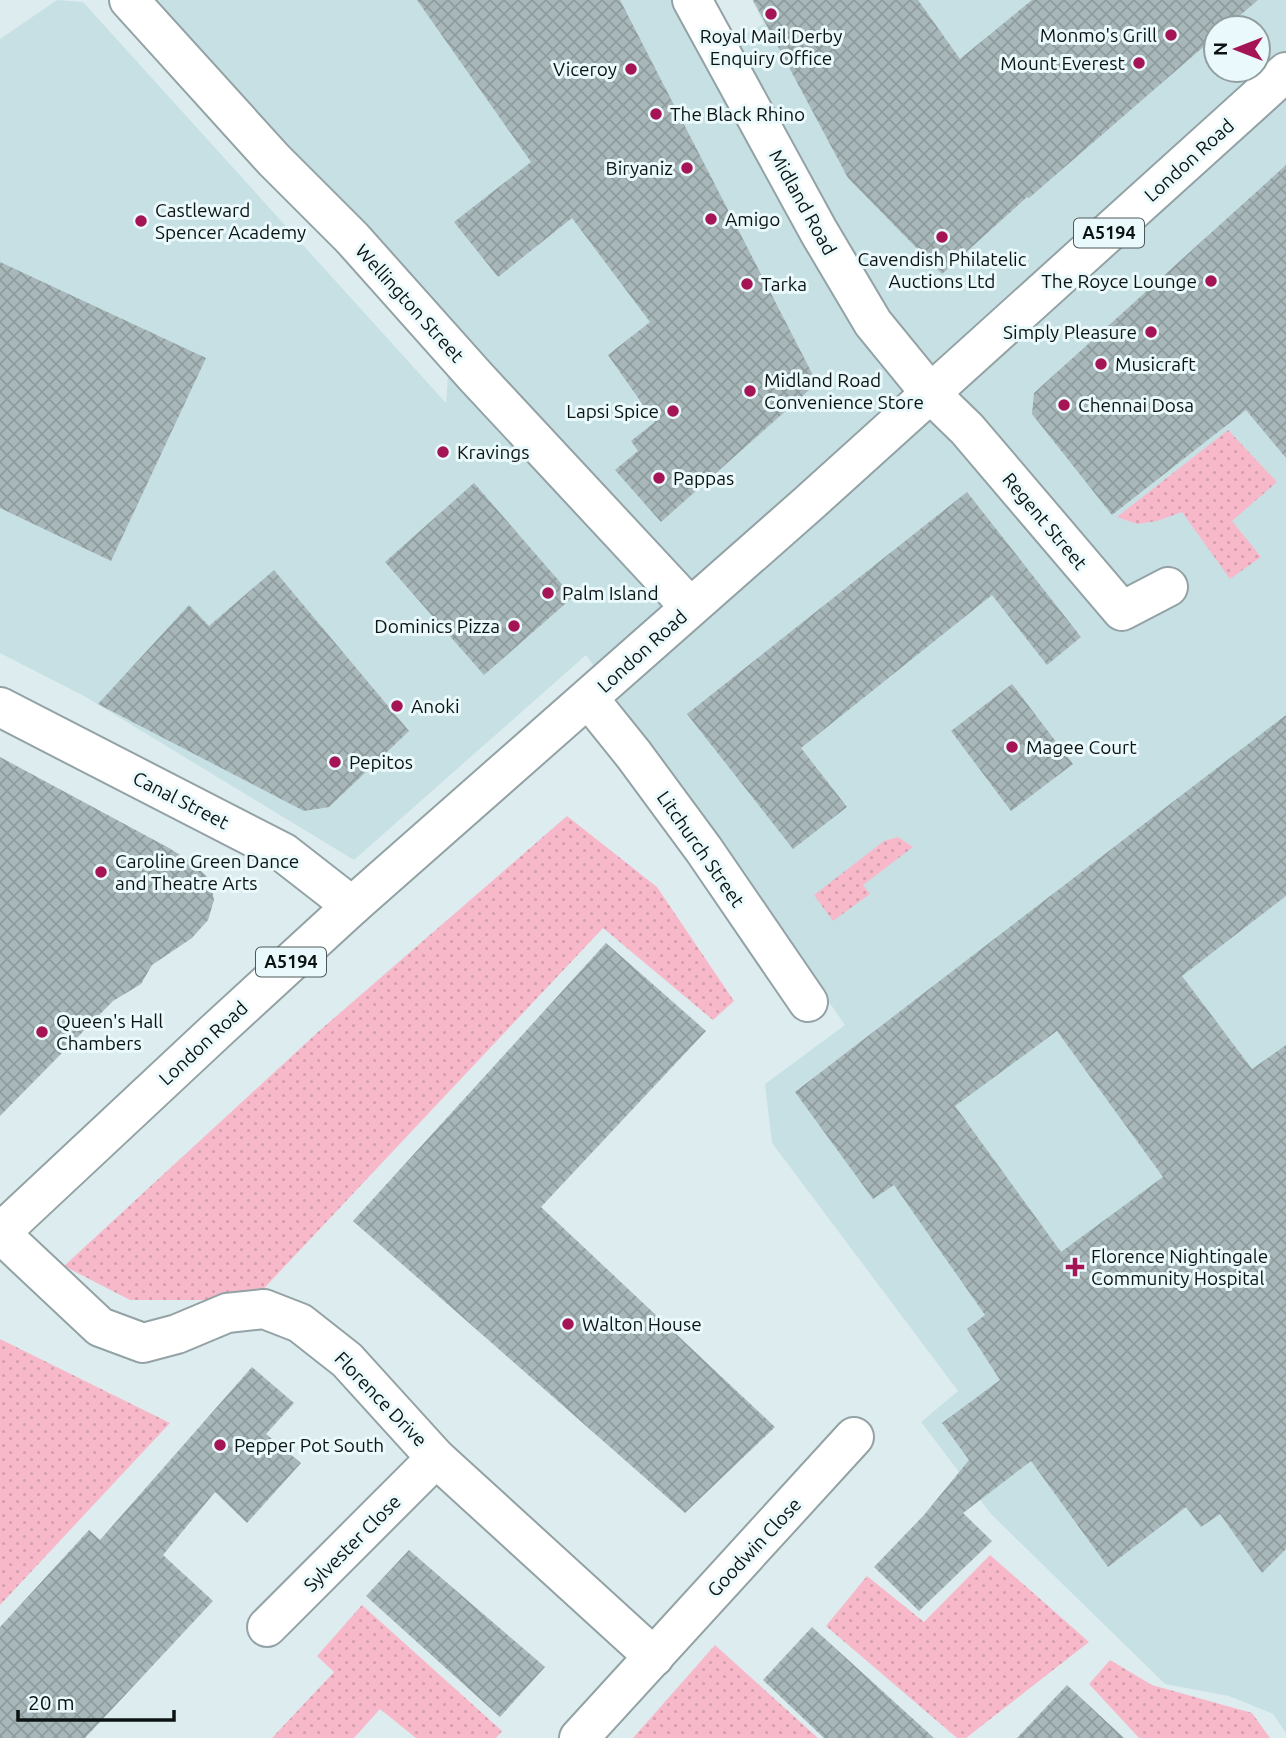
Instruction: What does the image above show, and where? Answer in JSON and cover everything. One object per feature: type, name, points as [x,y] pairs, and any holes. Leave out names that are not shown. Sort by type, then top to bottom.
[{"type":"street","name":"Wellington Street","points":[[129,0],[266,151],[352,238],[476,377],[690,607]]},
{"type":"street","name":"Midland Road","points":[[692,0],[819,232],[873,323],[931,394]]},
{"type":"street","name":"London Road","points":[[0,1233],[352,906],[931,394],[1286,72]]},
{"type":"street","name":"Regent Street","points":[[931,394],[967,429],[1122,611],[1168,587]]},
{"type":"street","name":"Litchurch Street","points":[[589,699],[704,850],[808,1002]]},
{"type":"street","name":"Canal Street","points":[[0,707],[284,853],[352,906]]},
{"type":"street","name":"Florence Drive","points":[[0,1233],[100,1327],[143,1343],[177,1334],[227,1313],[264,1309],[300,1323],[347,1360],[436,1458],[654,1657]]},
{"type":"street","name":"Goodwin Close","points":[[579,1738],[854,1437]]},
{"type":"street","name":"Sylvester Close","points":[[267,1627],[436,1458]]},
{"type":"shaded area","points":[[57,0],[83,2],[446,403],[451,336],[150,0],[686,0],[719,49],[764,24],[752,0],[1286,0],[1286,1733],[1273,1714],[1229,1696],[1165,1684],[991,1514],[921,1422],[958,1391],[772,1143],[765,1084],[845,1025],[586,655],[354,860],[84,696],[0,653],[0,39]]},
{"type":"shaded area","points":[[1228,430],[1277,482],[1232,521],[1261,557],[1230,579],[1182,512],[1157,521],[1137,524],[1117,517]]},
{"type":"shaded area","points":[[567,816],[657,887],[734,1001],[713,1020],[603,928],[253,1300],[130,1300],[64,1266],[318,1032]]},
{"type":"shaded area","points":[[898,837],[913,847],[863,885],[870,894],[833,921],[814,895],[884,841]]},
{"type":"shaded area","points":[[0,1339],[170,1423],[0,1605]]},
{"type":"shaded area","points":[[990,1555],[1089,1642],[966,1738],[957,1738],[826,1626],[867,1576],[924,1622]]},
{"type":"shaded area","points":[[362,1605],[502,1731],[496,1738],[416,1738],[380,1709],[354,1738],[272,1738],[334,1672],[317,1656]]},
{"type":"shaded area","points":[[715,1645],[818,1738],[633,1738]]},
{"type":"shaded area","points":[[1110,1660],[1152,1685],[1252,1713],[1270,1738],[1139,1738],[1089,1684]]},
{"type":"building","points":[[417,0],[620,0],[817,383],[661,522],[615,470],[638,451],[631,441],[655,422],[608,355],[650,322],[572,218],[498,277],[454,222],[531,162]]},
{"type":"building","points":[[753,0],[918,0],[960,59],[1032,0],[1258,0],[1242,14],[1202,14],[1202,48],[1027,197],[942,274],[848,178]]},
{"type":"building","points":[[1286,165],[1286,458],[1246,410],[1112,515],[1032,414],[1034,393]]},
{"type":"building","points":[[0,262],[206,358],[111,561],[0,508]]},
{"type":"building","points":[[474,483],[573,597],[484,675],[385,562]]},
{"type":"building","points":[[967,492],[1081,637],[1047,665],[992,595],[801,748],[847,807],[793,849],[687,714]]},
{"type":"building","points":[[274,570],[409,731],[329,807],[304,811],[98,704],[189,605],[209,626]]},
{"type":"building","name":"Magee Court","points":[[1012,684],[1073,764],[1011,811],[951,731]]},
{"type":"building","name":"Florence Nightingale Community Hospital","points":[[1286,715],[1286,896],[1182,976],[1252,1069],[1286,1045],[1286,1549],[1262,1573],[1220,1514],[1201,1527],[1186,1507],[1108,1567],[1031,1461],[963,1513],[992,1541],[919,1611],[874,1567],[924,1515],[969,1460],[942,1423],[1000,1380],[967,1329],[985,1315],[894,1185],[873,1199],[795,1092]],"holes":[[[1057,1031],[1163,1177],[1061,1252],[955,1106]]]},
{"type":"building","name":"Caroline Green Dance and Theatre Arts","points":[[0,757],[193,863],[210,880],[214,900],[208,920],[192,938],[152,965],[141,984],[113,1001],[0,1116]]},
{"type":"building","name":"Walton House","points":[[606,943],[706,1031],[541,1207],[775,1427],[685,1513],[353,1221]]},
{"type":"building","points":[[252,1367],[294,1403],[266,1434],[301,1463],[247,1523],[215,1492],[163,1555],[213,1601],[85,1738],[0,1738],[0,1627],[89,1530],[100,1540]]},
{"type":"building","points":[[409,1550],[545,1667],[500,1717],[366,1596]]},
{"type":"building","points":[[812,1627],[934,1738],[824,1738],[763,1680]]},
{"type":"building","points":[[1067,1685],[1124,1738],[1017,1738]]},
{"type":"place","name":"Royal Mail Derby Enquiry Office","points":[[771,14]]},
{"type":"place","name":"Monmo's Grill","points":[[1171,35]]},
{"type":"place","name":"Mount Everest","points":[[1139,63]]},
{"type":"place","name":"Viceroy","points":[[631,69]]},
{"type":"place","name":"The Black Rhino","points":[[656,114]]},
{"type":"place","name":"Biryaniz","points":[[687,168]]},
{"type":"place","name":"Amigo","points":[[711,219]]},
{"type":"place","name":"Castleward Spencer Academy","points":[[141,221]]},
{"type":"place","name":"Cavendish Philatelic Auctions Ltd","points":[[942,237]]},
{"type":"place","name":"The Royce Lounge","points":[[1211,281]]},
{"type":"place","name":"Tarka","points":[[747,284]]},
{"type":"place","name":"Simply Pleasure","points":[[1151,332]]},
{"type":"place","name":"Musicraft","points":[[1101,364]]},
{"type":"place","name":"Midland Road Convenience Store","points":[[750,391]]},
{"type":"place","name":"Chennai Dosa","points":[[1064,405]]},
{"type":"place","name":"Lapsi Spice","points":[[673,411]]},
{"type":"place","name":"Kravings","points":[[443,452]]},
{"type":"place","name":"Pappas","points":[[659,478]]},
{"type":"place","name":"Palm Island","points":[[548,593]]},
{"type":"place","name":"Dominics Pizza","points":[[514,626]]},
{"type":"place","name":"Anoki","points":[[397,706]]},
{"type":"place","name":"Magee Court","points":[[1012,747]]},
{"type":"place","name":"Pepitos","points":[[335,762]]},
{"type":"place","name":"Caroline Green Dance and Theatre Arts","points":[[101,872]]},
{"type":"place","name":"Queen's Hall Chambers","points":[[42,1032]]},
{"type":"place","name":"Florence Nightingale Community Hospital","points":[[1075,1267]]},
{"type":"place","name":"Walton House","points":[[568,1324]]},
{"type":"place","name":"Pepper Pot South","points":[[220,1445]]}]
